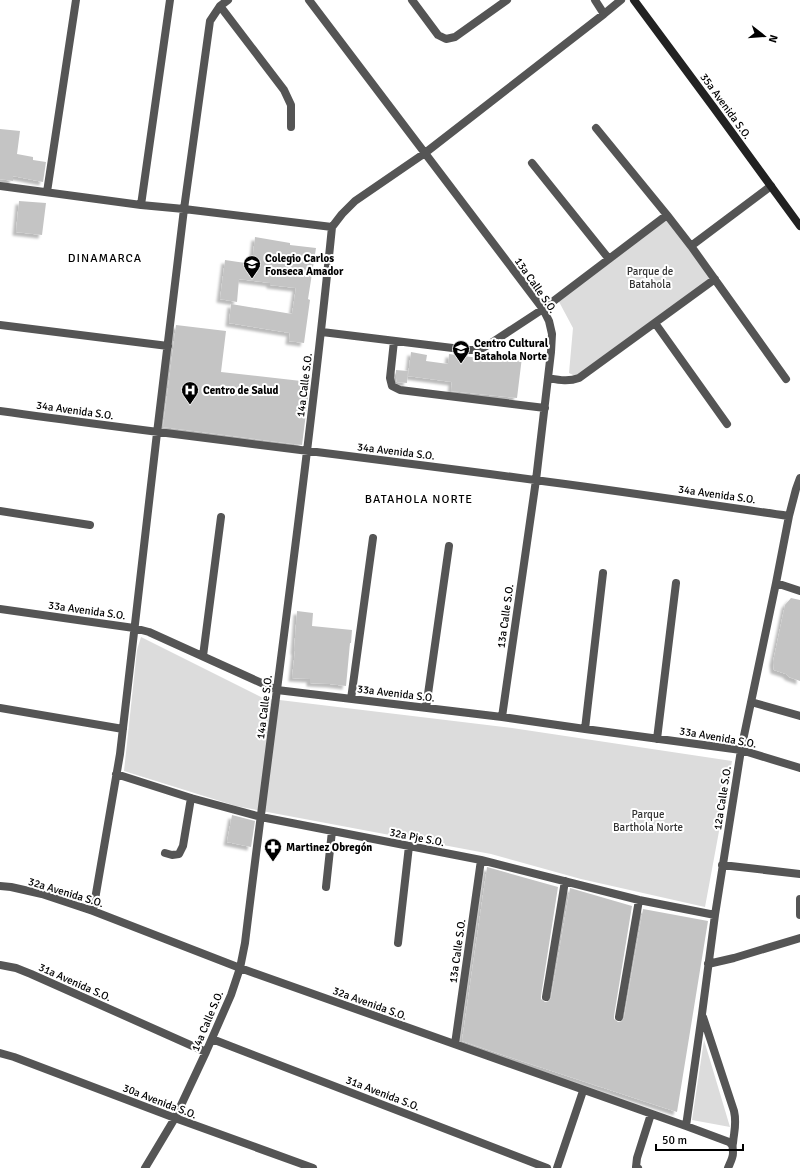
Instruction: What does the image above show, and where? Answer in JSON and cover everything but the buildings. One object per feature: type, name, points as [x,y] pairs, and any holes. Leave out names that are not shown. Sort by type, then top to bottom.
[{"type":"main road","name":"35a Avenida S.O.","points":[[634,0],[800,226]]},
{"type":"street","points":[[47,192],[76,0]]},
{"type":"street","points":[[141,206],[170,0]]},
{"type":"street","points":[[93,911],[123,729],[184,209],[210,21],[220,6],[228,0]]},
{"type":"street","name":"13a Calle S.O.","points":[[309,0],[543,310],[549,321],[552,334],[545,408],[502,717]]},
{"type":"street","points":[[412,0],[438,35],[446,39],[455,37],[503,1]]},
{"type":"street","points":[[595,0],[604,14]]},
{"type":"street","points":[[0,186],[141,206],[184,209],[332,227],[342,214],[355,202],[425,153],[621,0]]},
{"type":"street","points":[[220,6],[284,90],[291,105],[291,127]]},
{"type":"street","points":[[596,128],[691,246],[786,379]]},
{"type":"street","points":[[532,163],[609,259]]},
{"type":"street","points":[[691,246],[771,186]]},
{"type":"street","points":[[322,332],[478,350],[543,310],[667,215]]},
{"type":"street","name":"14a Calle S.O.","points":[[145,1168],[175,1118],[212,1039],[231,995],[240,968],[245,943],[308,451],[322,332],[332,227]]},
{"type":"street","points":[[548,378],[565,381],[579,378],[715,279]]},
{"type":"street","points":[[655,323],[727,424]]},
{"type":"street","points":[[0,324],[168,346]]},
{"type":"street","points":[[394,341],[390,378],[392,386],[400,390],[545,408]]},
{"type":"street","name":"34a Avenida S.O.","points":[[0,412],[536,480],[789,516]]},
{"type":"street","name":"12a Calle S.O.","points":[[686,1126],[714,915],[741,750],[789,516],[800,478]]},
{"type":"street","points":[[0,511],[90,525]]},
{"type":"street","points":[[202,656],[221,517]]},
{"type":"street","points":[[351,699],[373,538]]},
{"type":"street","points":[[426,708],[449,546]]},
{"type":"street","points":[[584,729],[603,573]]},
{"type":"street","points":[[657,739],[676,583]]},
{"type":"street","points":[[776,583],[800,591]]},
{"type":"street","name":"33a Avenida S.O.","points":[[0,609],[134,628],[149,632],[277,690],[502,717],[741,750],[800,768]]},
{"type":"street","points":[[751,702],[800,716]]},
{"type":"street","points":[[0,708],[123,729]]},
{"type":"street","name":"32a Pje S.O.","points":[[116,774],[191,798],[261,817],[481,860],[640,900],[714,915]]},
{"type":"street","points":[[165,853],[172,855],[179,854],[183,846],[191,798]]},
{"type":"street","points":[[326,887],[332,831]]},
{"type":"street","points":[[398,943],[409,846]]},
{"type":"street","name":"13a Calle S.O.","points":[[455,1044],[481,860]]},
{"type":"street","points":[[722,865],[800,874]]},
{"type":"street","points":[[546,997],[565,881]]},
{"type":"street","name":"32a Avenida S.O.","points":[[0,886],[42,894],[93,911],[240,968],[686,1126],[729,1142],[732,1145]]},
{"type":"street","points":[[800,899],[800,915]]},
{"type":"street","points":[[619,1016],[640,900]]},
{"type":"street","points":[[708,964],[734,958],[800,938]]},
{"type":"street","name":"31a Avenida S.O.","points":[[0,965],[16,968],[31,974],[206,1052]]},
{"type":"street","points":[[702,1014],[736,1120],[736,1130],[732,1145],[734,1151],[728,1168]]},
{"type":"street","name":"31a Avenida S.O.","points":[[212,1039],[547,1168]]},
{"type":"street","name":"30a Avenida S.O.","points":[[0,1053],[313,1168]]},
{"type":"street","points":[[557,1168],[584,1091]]},
{"type":"street","points":[[638,1168],[636,1167],[637,1158],[651,1114]]},
{"type":"green space","name":"Parque de Batahola","points":[[667,215],[715,279],[579,378],[569,373],[573,328],[557,298]]},
{"type":"green space","name":"Parque Barthola Norte","points":[[141,637],[263,698],[512,728],[732,761],[705,907],[581,879],[491,854],[236,806],[124,771],[137,650]]},
{"type":"green space","points":[[704,1040],[730,1127],[692,1120]]},
{"type":"place","name":"Colegio Carlos Fonseca Amador","points":[[252,279]]},
{"type":"place","name":"Centro Cultural Batahola Norte","points":[[461,364]]},
{"type":"place","name":"Centro de Salud","points":[[190,405]]},
{"type":"place","name":"Martinez Obregón","points":[[273,862]]},
{"type":"district","name":"DINAMARCA","points":[[105,258]]},
{"type":"district","name":"BATAHOLA NORTE","points":[[419,499]]}]
